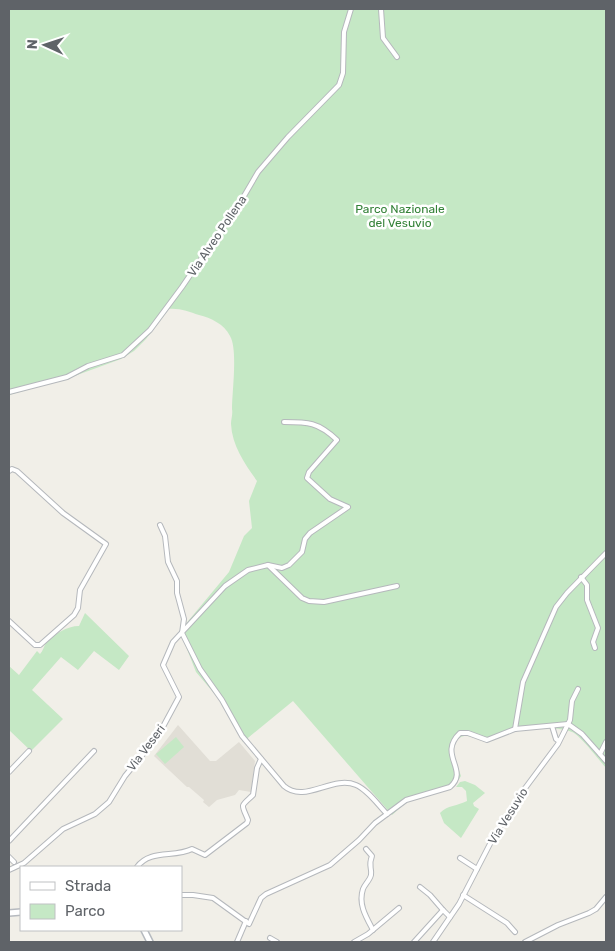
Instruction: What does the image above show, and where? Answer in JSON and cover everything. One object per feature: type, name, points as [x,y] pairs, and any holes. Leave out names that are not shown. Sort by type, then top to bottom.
[{"type":"street","name":"Via Alveo Pollena","points":[[9,392],[67,377],[88,366],[123,355],[150,330],[182,287],[258,172],[288,137],[338,85],[343,73],[344,32],[351,9]]},
{"type":"street","points":[[381,9],[381,33],[397,58]]},
{"type":"street","name":"Via Veseri","points":[[9,870],[24,863],[63,829],[95,814],[109,802],[125,776],[158,736],[179,697],[163,665],[173,642],[225,586],[248,570],[268,565],[282,568],[289,565],[302,552],[305,539],[310,533],[348,507],[330,499],[307,478],[309,472],[337,440],[329,432],[310,422],[284,422]]},
{"type":"street","points":[[9,471],[12,469],[17,471],[63,513],[106,544],[80,590],[78,608],[74,615],[40,645],[35,645],[9,621]]},
{"type":"street","points":[[160,525],[165,536],[168,562],[177,581],[177,594],[184,619],[182,633],[200,669],[222,700],[242,736],[289,790],[302,792],[352,784],[362,789],[387,814]]},
{"type":"street","points":[[515,729],[523,682],[549,620],[556,607],[581,577],[606,553]]},
{"type":"street","points":[[268,565],[302,598],[309,601],[324,602],[397,586]]},
{"type":"street","points":[[581,577],[587,585],[587,603],[598,628],[594,642],[595,648]]},
{"type":"street","name":"Via Vesuvio","points":[[433,942],[450,917],[492,840],[520,795],[559,741],[568,724],[572,702],[578,689]]},
{"type":"street","points":[[237,942],[261,898],[266,894],[330,865],[375,823],[406,800],[450,787],[455,783],[457,772],[451,746],[454,739],[460,733],[468,733],[487,740],[515,729],[568,724],[582,734],[606,761]]},
{"type":"street","points":[[552,726],[556,739],[559,741]]},
{"type":"street","points":[[600,754],[606,742]]},
{"type":"street","points":[[9,772],[29,751]]},
{"type":"street","points":[[9,841],[94,751]]},
{"type":"street","points":[[139,866],[142,861],[150,856],[184,852],[192,849],[205,855],[247,823],[248,820],[242,806],[243,802],[253,795],[257,768],[261,759]]},
{"type":"street","points":[[366,849],[372,857],[370,861],[370,876],[363,889],[362,909],[373,930]]},
{"type":"street","points":[[9,857],[14,862]]},
{"type":"street","points":[[460,858],[477,869]]},
{"type":"street","points":[[420,887],[450,917]]},
{"type":"street","points":[[182,895],[213,898],[247,922]]},
{"type":"street","points":[[463,895],[507,923],[515,932]]},
{"type":"street","points":[[526,942],[558,924],[589,913],[606,897]]},
{"type":"street","points":[[354,942],[373,930],[399,908]]},
{"type":"street","points":[[414,942],[443,910]]},
{"type":"street","points":[[270,938],[277,942]]},
{"type":"shaded area","points":[[178,725],[210,761],[216,761],[239,742],[255,761],[251,792],[239,790],[235,795],[217,800],[209,807],[203,802],[204,800],[154,756]]},
{"type":"green space","name":"Parco Nazionale del Vesuvio","points":[[9,9],[606,9],[606,768],[579,737],[566,730],[528,728],[488,741],[462,736],[453,745],[454,756],[461,776],[456,783],[444,791],[415,798],[392,815],[293,701],[243,742],[218,698],[196,672],[185,644],[184,626],[229,572],[244,536],[252,528],[249,501],[257,481],[240,454],[232,432],[234,350],[230,336],[221,325],[208,318],[184,310],[169,309],[146,339],[134,351],[121,359],[69,378],[9,395]]},
{"type":"green space","points":[[85,613],[129,656],[119,670],[94,651],[78,670],[61,657],[32,690],[63,719],[31,751],[9,730],[9,666],[19,675],[37,651],[40,654],[46,643],[53,637],[65,629],[79,626]]},
{"type":"green space","points":[[176,737],[184,747],[165,764],[156,754]]},
{"type":"green space","points":[[465,781],[475,785],[485,793],[473,803],[479,809],[461,838],[444,823],[440,813],[446,808],[467,801],[466,791],[462,787],[456,787],[460,782]]}]
